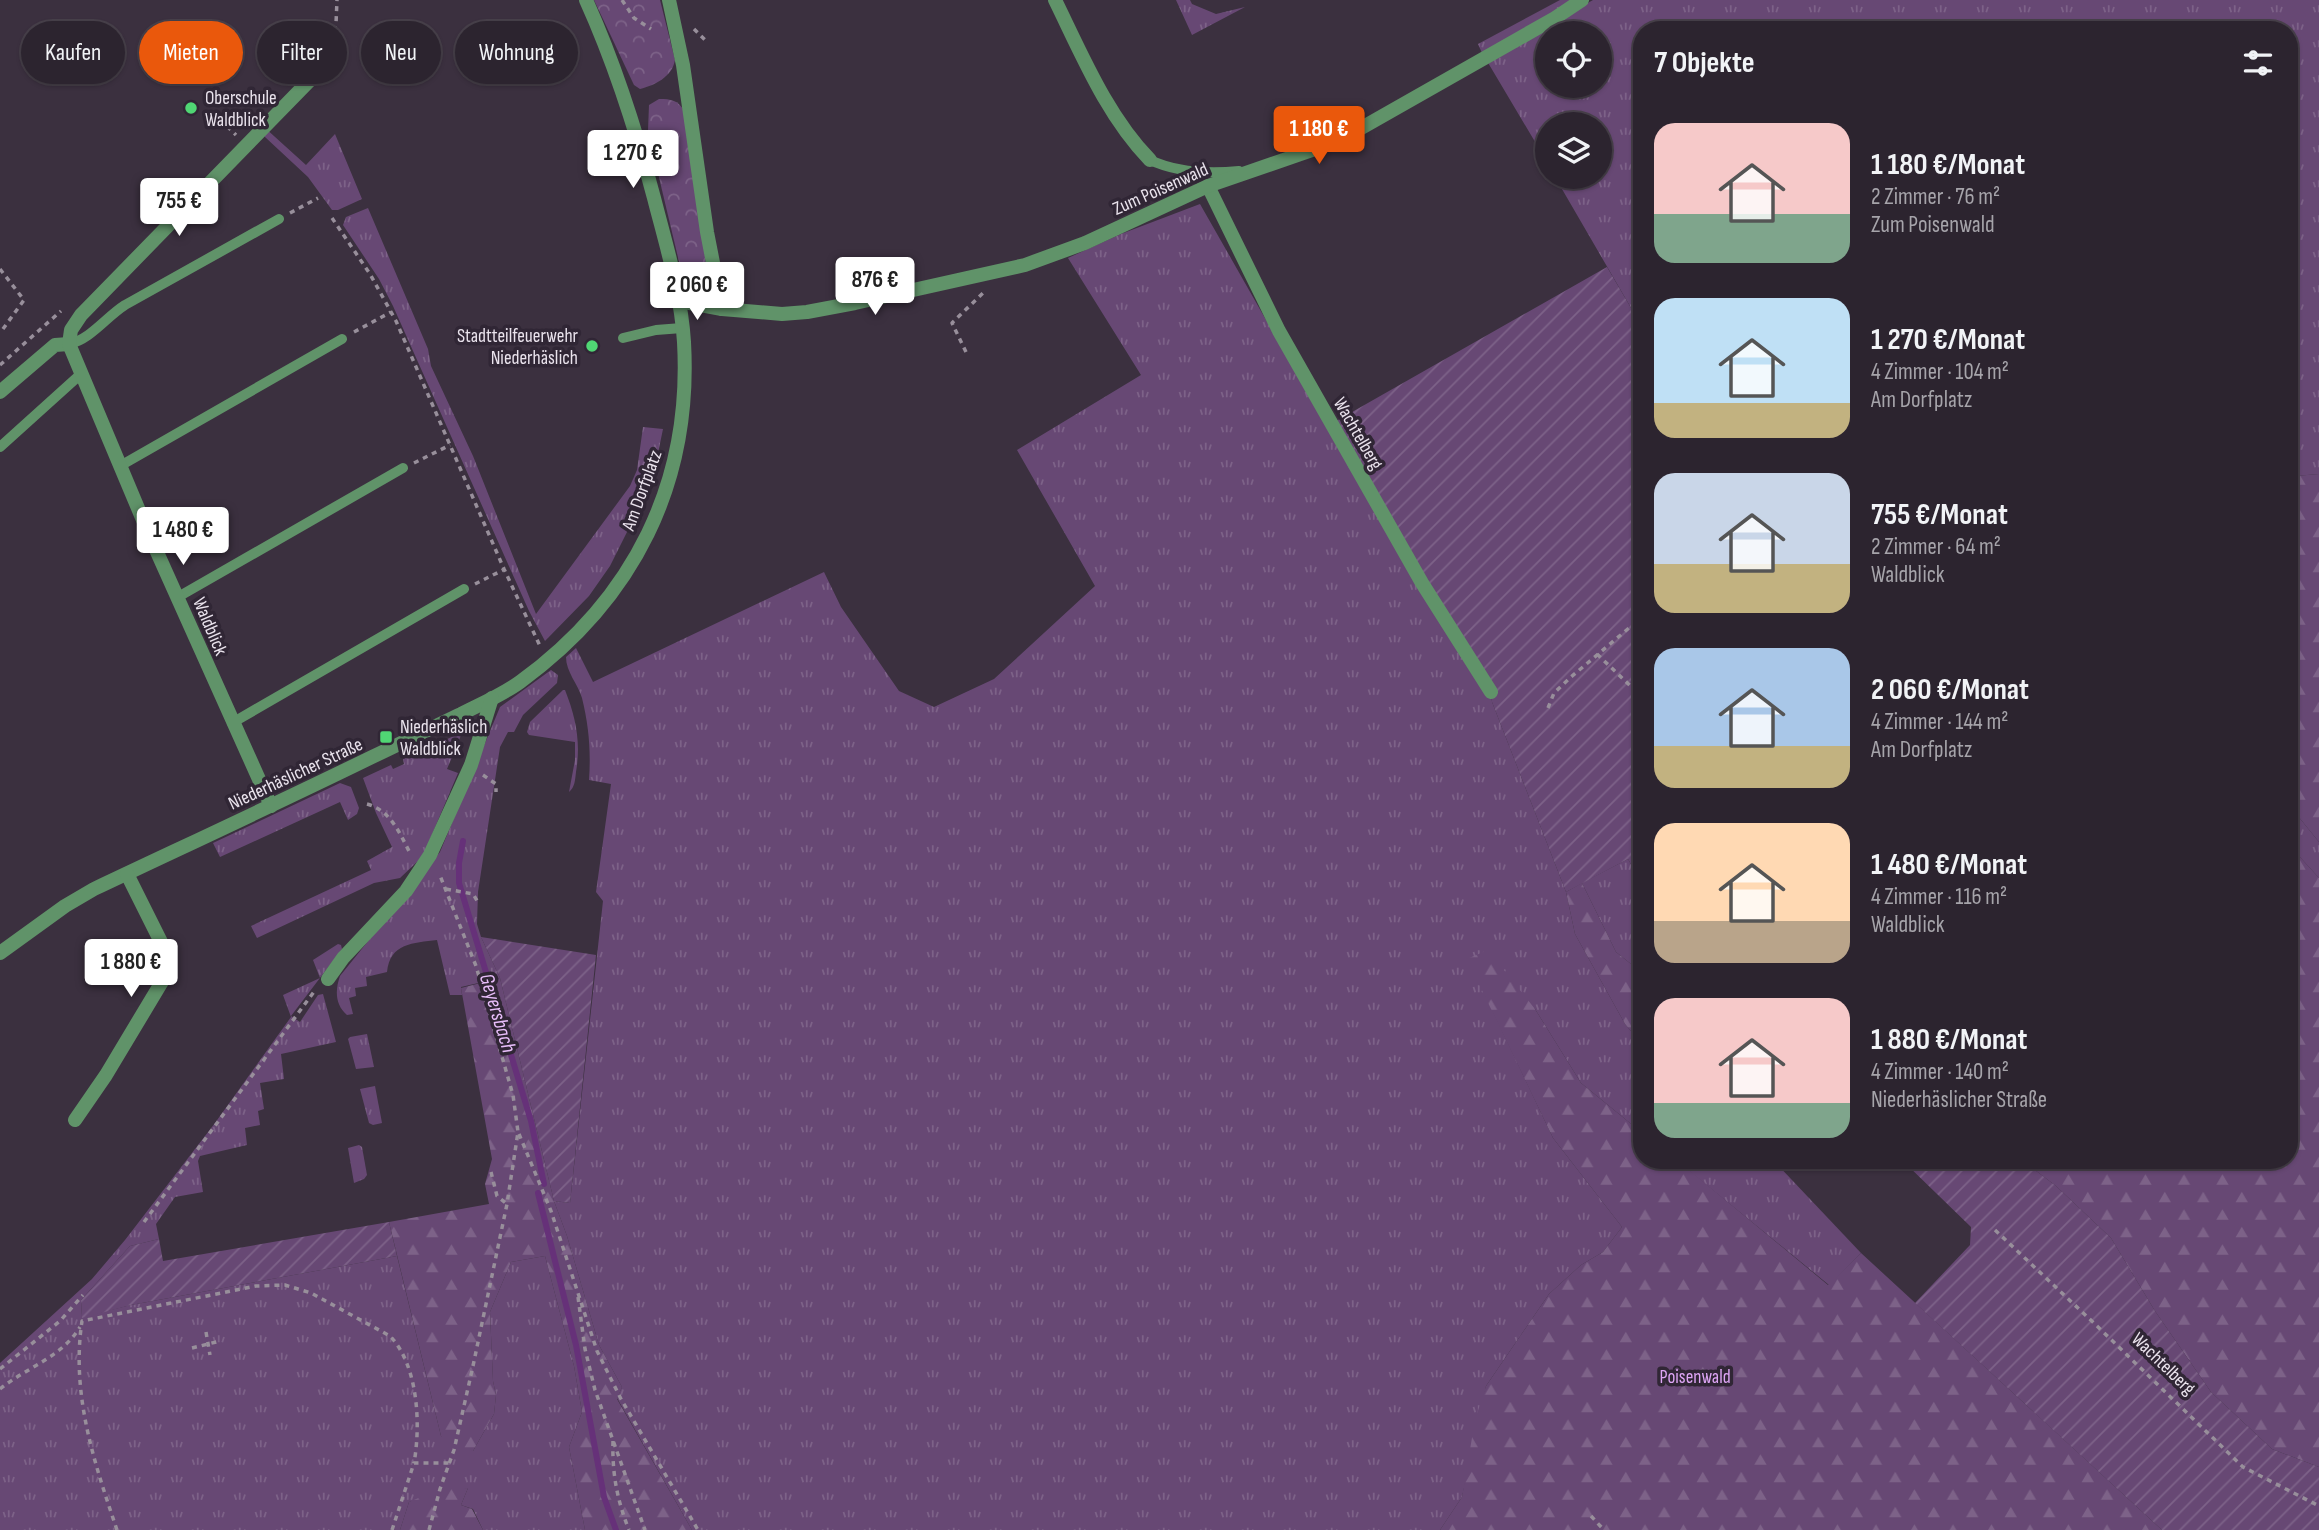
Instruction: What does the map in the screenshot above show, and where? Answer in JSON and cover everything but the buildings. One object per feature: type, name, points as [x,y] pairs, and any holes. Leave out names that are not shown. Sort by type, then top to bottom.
[{"type":"street","name":"Am Dorfplatz","points":[[580,630],[619,586],[638,555],[654,520],[668,484],[682,412],[685,376],[679,301],[639,141],[622,86],[586,0]]},
{"type":"street","points":[[669,0],[683,65],[707,232],[722,309],[679,301]]},
{"type":"street","points":[[1055,0],[1101,92],[1138,148],[1150,160]]},
{"type":"street","name":"Zum Poisenwald","points":[[722,309],[782,314],[807,312],[1025,265],[1065,251],[1208,186],[1349,135],[1582,0]]},
{"type":"street","points":[[0,392],[55,345],[69,344],[71,330],[81,315],[306,84]]},
{"type":"street","name":"Wachtelberg","points":[[1208,186],[1279,331],[1422,583],[1491,692]]},
{"type":"street","name":"Waldblick","points":[[69,344],[120,466],[271,806]]},
{"type":"street","name":"Niederhäslicher Straße","points":[[0,953],[65,906],[94,889],[492,698],[547,661],[580,630]]},
{"type":"street","points":[[328,979],[343,958],[406,891],[430,855],[471,765],[492,698]]},
{"type":"street","points":[[75,1120],[106,1075],[163,980],[167,962],[162,943],[127,874]]},
{"type":"lane","points":[[1150,160],[1164,166],[1199,173],[1253,169]]},
{"type":"lane","points":[[69,344],[89,335],[108,316],[125,305],[279,219]]},
{"type":"lane","points":[[623,338],[656,330],[682,328]]},
{"type":"lane","points":[[120,466],[342,338]]},
{"type":"lane","points":[[0,447],[82,373]]},
{"type":"lane","points":[[178,597],[403,468]]},
{"type":"lane","points":[[233,723],[464,589]]},
{"type":"path","points":[[337,0],[337,21]]},
{"type":"path","points":[[622,0],[634,18],[651,29]]},
{"type":"path","points":[[213,112],[233,131]]},
{"type":"path","points":[[279,219],[318,198]]},
{"type":"path","points":[[332,218],[370,274],[391,312],[542,649]]},
{"type":"path","points":[[0,269],[24,300],[0,333]]},
{"type":"path","points":[[966,352],[952,323],[999,279],[1001,270]]},
{"type":"path","points":[[0,365],[61,311]]},
{"type":"path","points":[[342,338],[391,312]]},
{"type":"path","points":[[403,468],[450,445]]},
{"type":"path","points":[[464,589],[504,569]]},
{"type":"path","points":[[1548,708],[1554,693],[1633,624]]},
{"type":"path","points":[[1597,654],[1633,688]]},
{"type":"path","points":[[486,777],[496,784],[496,792]]},
{"type":"path","points":[[367,804],[385,812],[391,819],[420,870]]},
{"type":"path","points":[[429,1530],[450,1463],[471,1378],[507,1204],[518,1132],[513,1095],[476,966],[430,855]]},
{"type":"path","points":[[446,889],[475,895],[479,904]]},
{"type":"path","points":[[144,1222],[293,1018],[316,989],[328,979]]},
{"type":"path","points":[[518,1132],[525,1143],[551,1211],[597,1351],[698,1530]]},
{"type":"path","points":[[491,1172],[497,1196],[507,1204]]},
{"type":"path","name":"Wachtelberg","points":[[1994,1230],[2243,1467],[2319,1506]]},
{"type":"path","points":[[0,1389],[60,1351],[68,1344],[82,1321],[256,1286],[285,1285],[311,1293],[390,1336],[404,1354],[416,1398],[418,1441],[414,1463],[392,1530]]},
{"type":"path","points":[[577,1288],[584,1349],[645,1530]]},
{"type":"path","points":[[0,1369],[60,1321],[83,1295]]},
{"type":"path","points":[[81,1324],[78,1371],[82,1412],[97,1471],[117,1530]]},
{"type":"path","points":[[206,1332],[210,1355]]},
{"type":"path","points":[[191,1348],[220,1341]]},
{"type":"path","points":[[613,1439],[614,1480],[621,1512],[629,1530]]},
{"type":"path","points":[[414,1463],[450,1463]]},
{"type":"path","points":[[1591,1516],[1604,1530]]},
{"type":"green space","points":[[594,0],[660,0],[675,60],[667,76],[640,89],[634,85]]},
{"type":"green space","points":[[1176,0],[1190,0],[1192,4],[1216,14],[1245,7],[1192,35]]},
{"type":"green space","points":[[1560,0],[1576,0],[1482,53],[1478,44]]},
{"type":"green space","points":[[1593,0],[2319,0],[2319,474],[2298,476],[2298,21],[1633,21],[1633,311],[1562,189],[1612,189],[1612,112],[1535,112],[1535,142],[1487,61],[1535,33],[1535,98],[1612,98],[1612,21],[1557,21]]},
{"type":"green space","points":[[659,99],[674,101],[684,111],[707,269],[705,277],[687,282],[681,270],[648,131],[649,105]]},
{"type":"green space","points":[[264,127],[306,165],[335,134],[362,199],[332,210],[308,177],[265,137]]},
{"type":"green space","points":[[1200,204],[1327,427],[1491,692],[1492,702],[1566,892],[1575,934],[1625,1024],[1633,1034],[1633,1125],[1581,1083],[1535,1009],[1468,959],[1553,1138],[1622,1227],[1603,1252],[1581,1265],[1549,1294],[1486,1386],[1462,1497],[1440,1530],[692,1530],[617,1398],[622,1387],[599,1345],[554,1201],[570,1203],[603,901],[596,892],[611,784],[589,780],[590,749],[586,719],[582,698],[568,668],[566,657],[576,648],[593,682],[824,572],[841,607],[899,691],[934,707],[994,679],[1095,586],[1017,450],[1141,375],[1068,258],[1121,234]]},
{"type":"green space","points":[[368,208],[428,349],[431,366],[473,456],[536,614],[630,486],[637,470],[643,427],[663,429],[652,482],[610,566],[589,596],[545,641],[529,611],[393,306],[379,279],[343,225],[346,217]]},
{"type":"green space","points":[[1607,267],[1633,311],[1633,868],[1628,859],[1566,892],[1492,702],[1491,692],[1331,424]]},
{"type":"green space","points":[[2319,474],[2319,842],[2298,816],[2298,476]]},
{"type":"green space","points":[[551,670],[558,675],[557,683],[523,715],[514,732],[508,732],[500,747],[478,892],[477,924],[500,978],[461,987],[462,995],[450,995],[437,940],[411,944],[393,955],[387,972],[366,977],[367,986],[355,988],[356,996],[349,998],[353,1014],[347,1015],[340,1007],[337,997],[340,976],[440,852],[500,707]]},
{"type":"green space","points":[[563,690],[572,710],[578,740],[575,781],[569,792],[575,760],[575,742],[529,735],[527,732],[530,722]]},
{"type":"green space","points":[[469,722],[476,727],[474,736],[462,733],[447,769],[458,773],[425,851],[418,861],[400,878],[374,883],[257,938],[251,926],[371,870],[367,861],[392,847],[363,778],[391,765],[393,769],[404,764],[403,759],[454,736],[451,730]]},
{"type":"green space","points":[[340,783],[351,787],[359,808],[357,814],[348,820],[340,802],[220,857],[213,843]]},
{"type":"green space","points":[[2298,816],[2319,842],[2319,878],[2298,855]]},
{"type":"green space","points":[[2298,855],[2319,878],[2319,1467],[2272,1449],[2211,1392],[2155,1311],[2111,1238],[2056,1186],[2034,1169],[2298,1169]]},
{"type":"green space","points":[[1628,859],[1633,868],[1633,966],[1616,952],[1582,883]]},
{"type":"green space","points":[[1582,883],[1616,952],[1633,966],[1633,1034],[1625,1024],[1575,934],[1566,892]]},
{"type":"green space","points":[[481,937],[596,955],[570,1203],[554,1201],[500,978]]},
{"type":"green space","points":[[338,944],[341,945],[342,949],[320,978],[313,960]]},
{"type":"green space","name":"Poisenwald","points":[[1488,950],[1535,1009],[1581,1083],[1633,1125],[1633,1169],[1688,1169],[1828,1285],[1861,1253],[2162,1530],[1440,1530],[1462,1497],[1475,1420],[1486,1386],[1549,1294],[1581,1265],[1603,1252],[1622,1227],[1553,1138],[1467,959]]},
{"type":"green space","points":[[320,978],[291,1016],[300,1022],[318,995],[323,994],[336,1042],[281,1054],[284,1079],[260,1083],[264,1109],[258,1111],[260,1125],[245,1128],[247,1145],[200,1156],[198,1161],[203,1192],[175,1197],[156,1224],[159,1239],[130,1246],[81,1300],[82,1317],[131,1305],[397,1256],[441,1436],[473,1451],[494,1414],[496,1395],[490,1312],[511,1262],[545,1256],[574,1366],[582,1412],[569,1447],[585,1530],[483,1530],[473,1509],[461,1505],[468,1488],[409,1502],[400,1530],[0,1530],[0,1363],[92,1279],[215,1123],[291,1017],[283,995]]},
{"type":"green space","points":[[500,978],[554,1201],[599,1345],[622,1387],[617,1399],[692,1530],[585,1530],[569,1447],[582,1412],[574,1366],[545,1256],[511,1262],[490,1312],[496,1395],[494,1414],[473,1451],[454,1450],[441,1436],[389,1222],[489,1204],[485,1184],[492,1159],[461,988]]},
{"type":"green space","points":[[367,1034],[374,1067],[356,1069],[348,1039]]},
{"type":"green space","points":[[375,1086],[382,1123],[373,1125],[369,1123],[360,1089]]},
{"type":"green space","points":[[359,1145],[362,1147],[367,1175],[354,1183],[348,1148]]},
{"type":"green space","points":[[1687,1169],[1782,1169],[1861,1253],[1829,1285]]},
{"type":"green space","points":[[1911,1169],[2034,1169],[2056,1186],[2111,1238],[2155,1311],[2211,1392],[2272,1449],[2319,1467],[2319,1530],[2162,1530],[1915,1303],[1970,1245],[1971,1227]]},
{"type":"green space","points":[[389,1222],[397,1256],[131,1305],[82,1318],[81,1300],[130,1246],[159,1239],[163,1261]]},
{"type":"green space","points":[[468,1488],[461,1505],[472,1509],[483,1530],[400,1530],[409,1502],[440,1489]]},
{"type":"waterway","name":"Geyersbach","points":[[463,841],[459,883],[531,1121],[544,1184]]},
{"type":"waterway","name":"Geyersbach","points":[[538,1193],[576,1345],[604,1497],[616,1530]]},
{"type":"place","name":"Oberschule Waldblick","points":[[191,108]]},
{"type":"place","name":"Stadtteilfeuerwehr Niederhäslich","points":[[592,346]]},
{"type":"place","name":"Niederhäslich Waldblick","points":[[386,737]]}]
